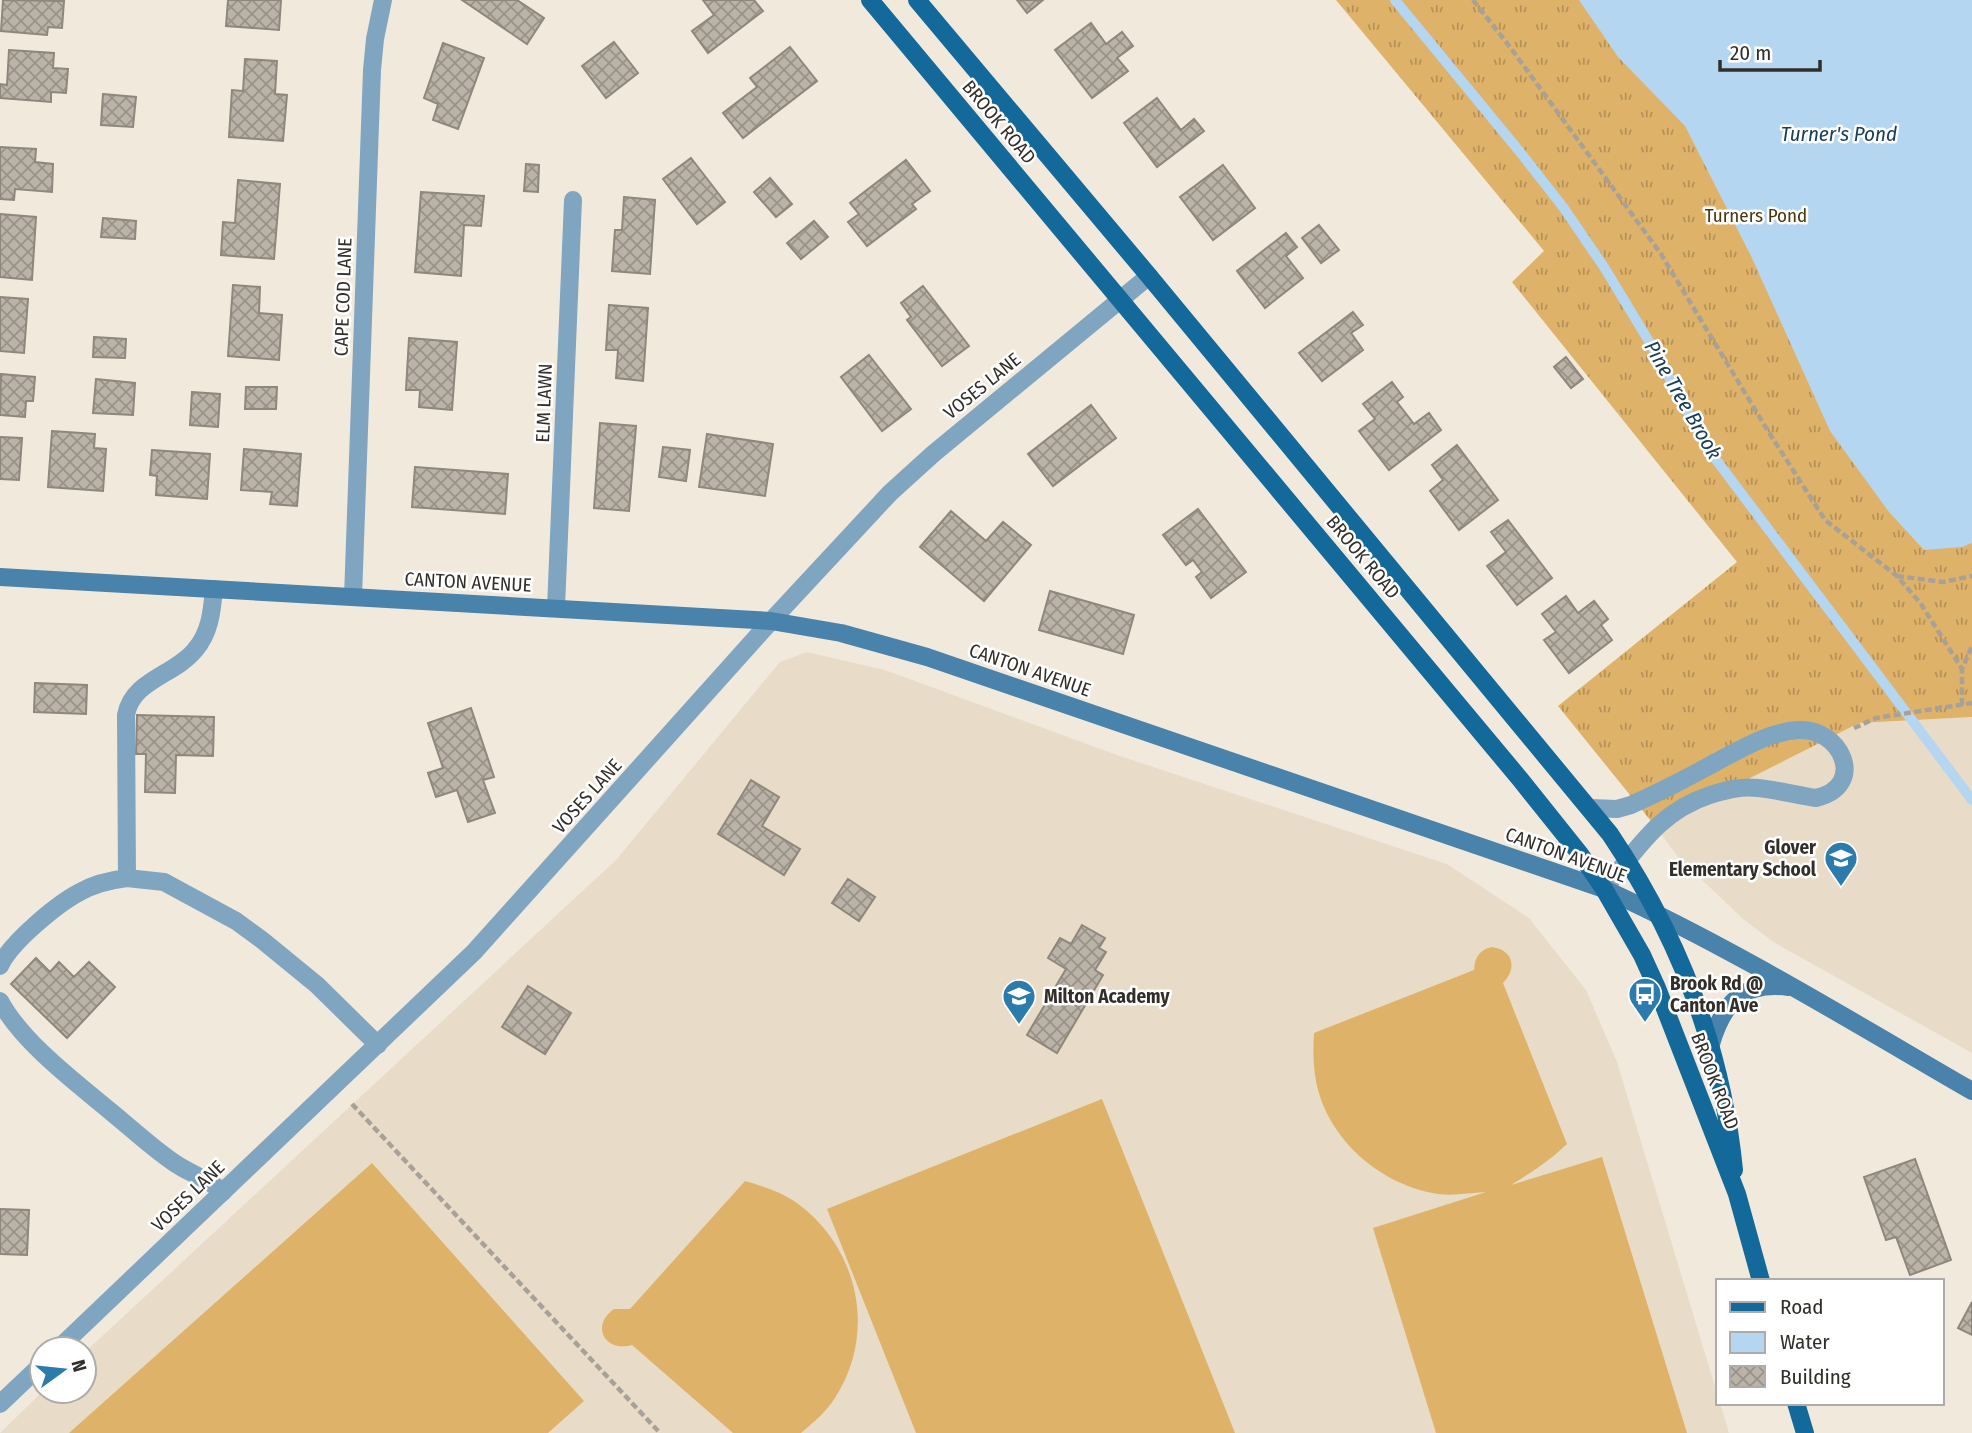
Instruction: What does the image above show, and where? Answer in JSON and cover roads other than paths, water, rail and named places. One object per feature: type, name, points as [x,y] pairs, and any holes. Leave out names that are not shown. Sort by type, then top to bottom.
[{"type":"main road","name":"BROOK ROAD","points":[[870,0],[1536,798],[1604,889],[1642,954],[1657,988],[1737,1194],[1760,1279]]},
{"type":"main road","name":"BROOK ROAD","points":[[917,0],[1590,808],[1628,861],[1658,914],[1688,980],[1711,1044],[1726,1108],[1737,1194]]},
{"type":"main road","points":[[1797,1405],[1805,1433]]},
{"type":"street","name":"CAPE COD LANE","points":[[353,597],[372,70],[383,0]]},
{"type":"street","name":"ELM LAWN","points":[[556,608],[573,200]]},
{"type":"street","name":"VOSES LANE","points":[[73,1335],[378,1045],[506,918],[870,513],[912,472],[1149,276]]},
{"type":"street","name":"CANTON AVENUE","points":[[0,577],[771,621],[841,633],[928,657],[1604,889],[1658,914],[1972,1091]]},
{"type":"street","points":[[127,878],[128,705],[142,688],[188,658],[197,649],[209,625],[214,589]]},
{"type":"street","points":[[1590,808],[1617,809],[1631,805],[1744,748],[1785,732],[1812,730],[1823,734],[1841,754],[1845,767],[1844,779],[1838,789],[1827,795],[1816,797],[1744,788],[1708,795],[1676,810],[1651,831],[1604,889]]},
{"type":"street","points":[[0,966],[11,949],[63,902],[96,885],[127,878],[164,883],[236,921],[262,940],[317,985],[378,1045]]},
{"type":"street","points":[[1711,1044],[1722,1014],[1744,993],[1760,987],[1792,988]]},
{"type":"street","points":[[0,1001],[16,1024],[63,1072],[163,1155],[190,1172],[204,1176],[223,1192]]},
{"type":"street","points":[[0,1404],[28,1377]]},
{"type":"water","name":"Turner's Pond","points":[[1579,0],[1972,0],[1972,543],[1962,547],[1924,550],[1889,512],[1830,431],[1751,256],[1685,126],[1618,57]]},
{"type":"waterway","name":"Pine Tree Brook","points":[[1395,0],[1563,207],[1604,267],[1653,348],[1708,449],[1972,800]]},
{"type":"place","name":"Glover Elementary School","points":[[1841,888]]},
{"type":"place","name":"Brook Rd @ Canton Ave","points":[[1645,1024]]},
{"type":"place","name":"Milton Academy","points":[[1019,1026]]},
{"type":"park label","name":"Turners Pond","points":[[1756,215]]}]
